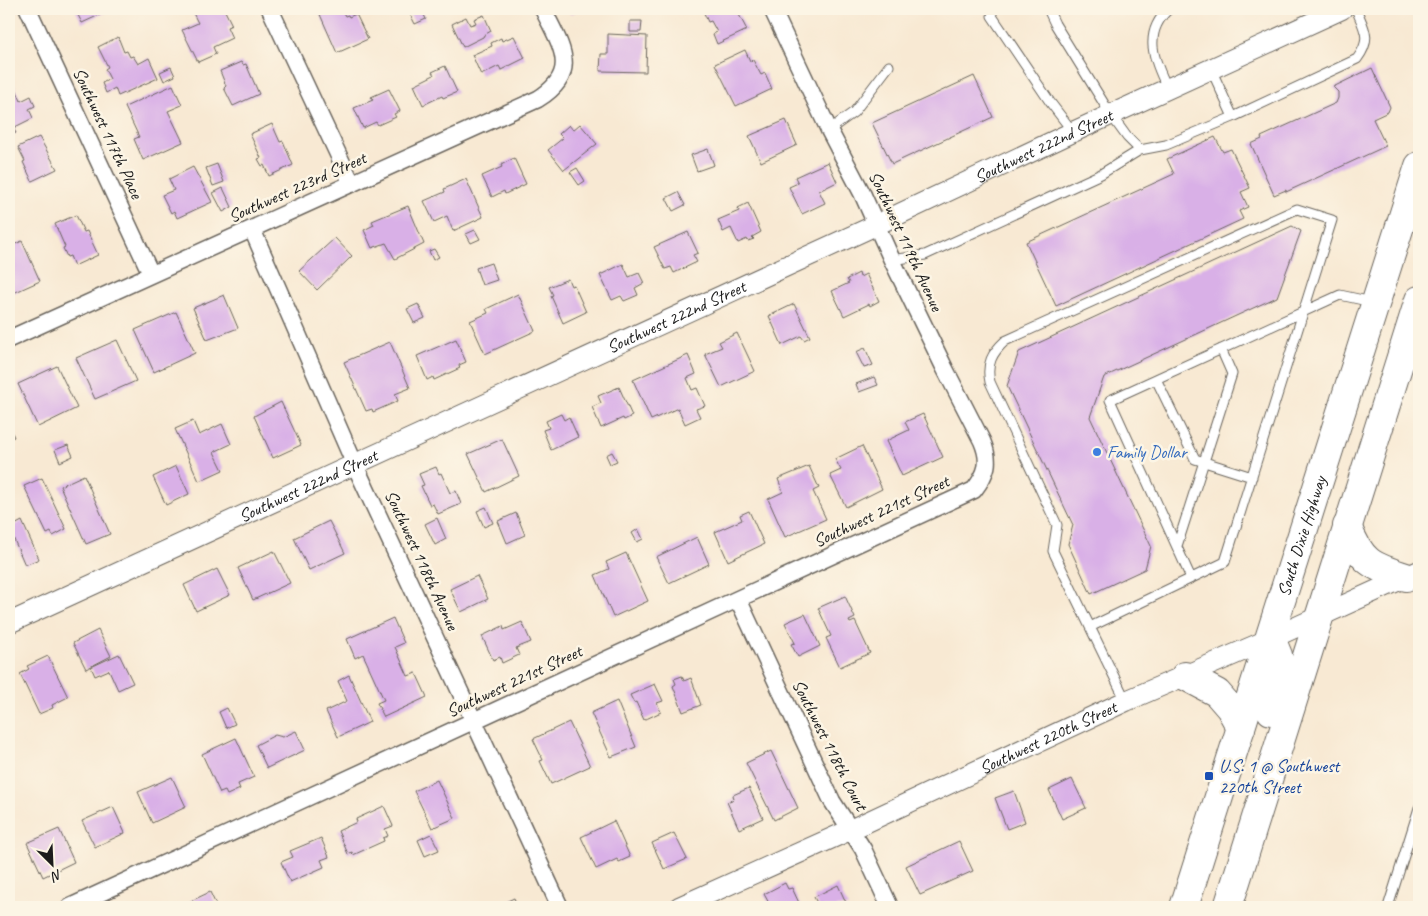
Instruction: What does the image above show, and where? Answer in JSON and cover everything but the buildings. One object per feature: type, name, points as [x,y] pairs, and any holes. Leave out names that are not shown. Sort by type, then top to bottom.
[{"type":"highway","name":"South Dixie Highway","points":[[1184,907],[1419,166]]},
{"type":"highway","points":[[1228,907],[1419,300]]},
{"type":"highway","points":[[1319,617],[1307,599],[1309,578],[1378,352],[1376,303]]},
{"type":"highway","points":[[1347,526],[1355,545],[1365,559],[1381,569],[1413,574]]},
{"type":"highway","points":[[1214,907],[1213,893],[1282,679],[1278,651],[1270,639]]},
{"type":"highway","points":[[1185,676],[1217,693],[1230,708],[1241,728]]},
{"type":"street","name":"Southwest 117th Place","points":[[28,9],[151,274]]},
{"type":"street","points":[[270,9],[352,184]]},
{"type":"street","name":"Southwest 223rd Street","points":[[9,339],[546,94],[559,81],[564,72],[564,64],[558,41],[543,9]]},
{"type":"street","name":"Southwest 119th Avenue","points":[[772,9],[829,130],[862,193],[892,260],[987,452],[988,459],[983,478],[974,490]]},
{"type":"street","name":"Southwest 222nd Street","points":[[9,623],[876,225],[1211,69],[1317,14],[1342,9]]},
{"type":"street","name":"Southwest 118th Avenue","points":[[252,229],[355,465],[560,907]]},
{"type":"street","name":"Southwest 221st Street","points":[[70,907],[974,490]]},
{"type":"street","name":"Southwest 220th Street","points":[[679,907],[850,830],[1126,701],[1270,639],[1413,574]]},
{"type":"street","name":"Southwest 118th Court","points":[[738,599],[832,801],[863,849],[890,907]]},
{"type":"lane","points":[[1048,9],[1055,24],[1110,115],[1127,138],[1140,150]]},
{"type":"lane","points":[[1168,89],[1155,62],[1152,33],[1161,16],[1169,9]]},
{"type":"lane","points":[[892,260],[925,255],[947,246],[1101,174],[1140,150],[1166,145],[1233,117],[1357,59],[1364,49],[1366,39],[1356,9]]},
{"type":"lane","points":[[992,16],[1050,102],[1074,132]]},
{"type":"lane","points":[[829,130],[854,112],[889,66]]},
{"type":"lane","points":[[1211,69],[1233,117]]},
{"type":"lane","points":[[1090,627],[1225,562],[1332,220],[1297,209],[1005,341],[995,351],[989,362],[987,372],[990,382],[1057,525],[1053,551],[1126,701]]},
{"type":"lane","points":[[1192,578],[1110,400],[1340,295],[1376,303]]},
{"type":"lane","points":[[1177,546],[1232,374],[1221,349]]},
{"type":"lane","points":[[1156,379],[1195,459],[1252,477]]},
{"type":"lane","points":[[1388,907],[1419,808]]},
{"type":"path","points":[[1411,907],[1419,882]]},
{"type":"place","name":"Family Dollar","points":[[1097,452]]},
{"type":"place","name":"U.S. 1 @ Southwest 220th Street","points":[[1209,776]]}]
